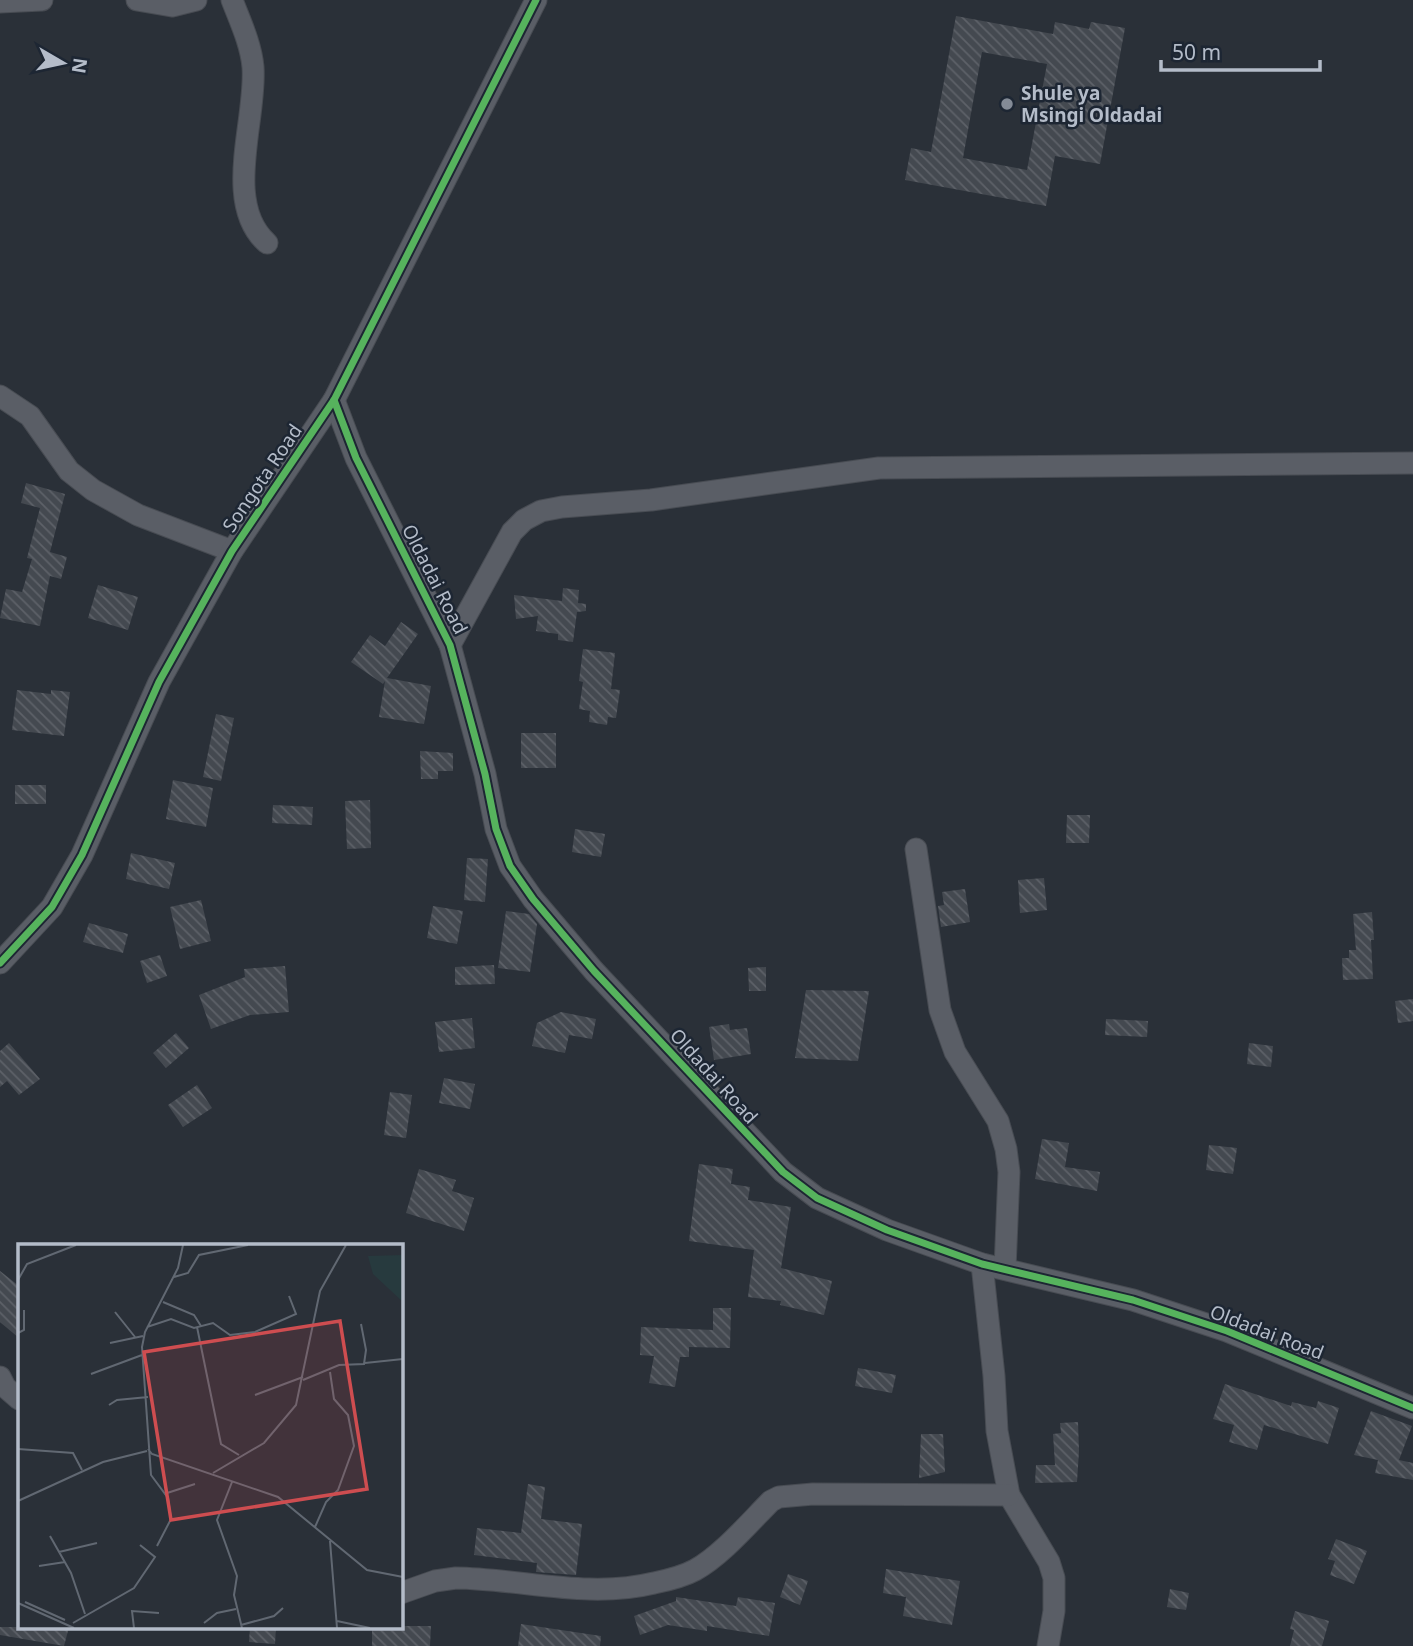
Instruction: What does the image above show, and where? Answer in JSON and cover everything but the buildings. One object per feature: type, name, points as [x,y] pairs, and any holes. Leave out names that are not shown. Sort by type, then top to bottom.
[{"type":"street","points":[[0,2],[42,0]]},
{"type":"street","points":[[137,0],[172,6],[196,0]]},
{"type":"street","points":[[232,0],[250,48],[253,66],[244,172],[246,203],[252,227],[267,243]]},
{"type":"street","name":"Songota Road","points":[[0,963],[52,907],[82,855],[159,682],[232,551],[334,400],[536,0]]},
{"type":"street","points":[[0,396],[30,416],[69,471],[93,490],[138,515],[232,551]]},
{"type":"street","name":"Oldadai Road","points":[[334,400],[356,458],[450,645],[485,774],[496,829],[510,866],[533,899],[594,971],[646,1023],[783,1172],[817,1198],[887,1230],[982,1264],[1133,1300],[1216,1327],[1413,1408]]},
{"type":"street","points":[[450,645],[512,532],[524,520],[541,511],[562,507],[652,500],[879,468],[1413,463]]},
{"type":"street","points":[[916,849],[940,1010],[955,1052],[998,1121],[1006,1149],[1009,1172],[1005,1269]]},
{"type":"street","points":[[982,1264],[995,1376],[997,1431],[1009,1495],[1049,1562],[1054,1578],[1054,1611],[1048,1646]]},
{"type":"street","points":[[0,1377],[5,1387],[18,1398]]},
{"type":"street","points":[[402,1593],[435,1581],[456,1578],[601,1590],[634,1588],[680,1577],[698,1569],[771,1501],[779,1497],[813,1494],[1009,1495]]},
{"type":"cycle path","points":[[0,963],[52,907],[82,855],[159,682],[232,551],[334,400],[536,0]]},
{"type":"cycle path","points":[[334,400],[356,458],[450,645],[485,774],[496,829],[510,866],[533,899],[594,971],[783,1172],[817,1198],[887,1230],[982,1264],[1133,1300],[1227,1331],[1413,1408]]},
{"type":"place","name":"Shule ya Msingi Oldadai","points":[[1007,104]]}]
